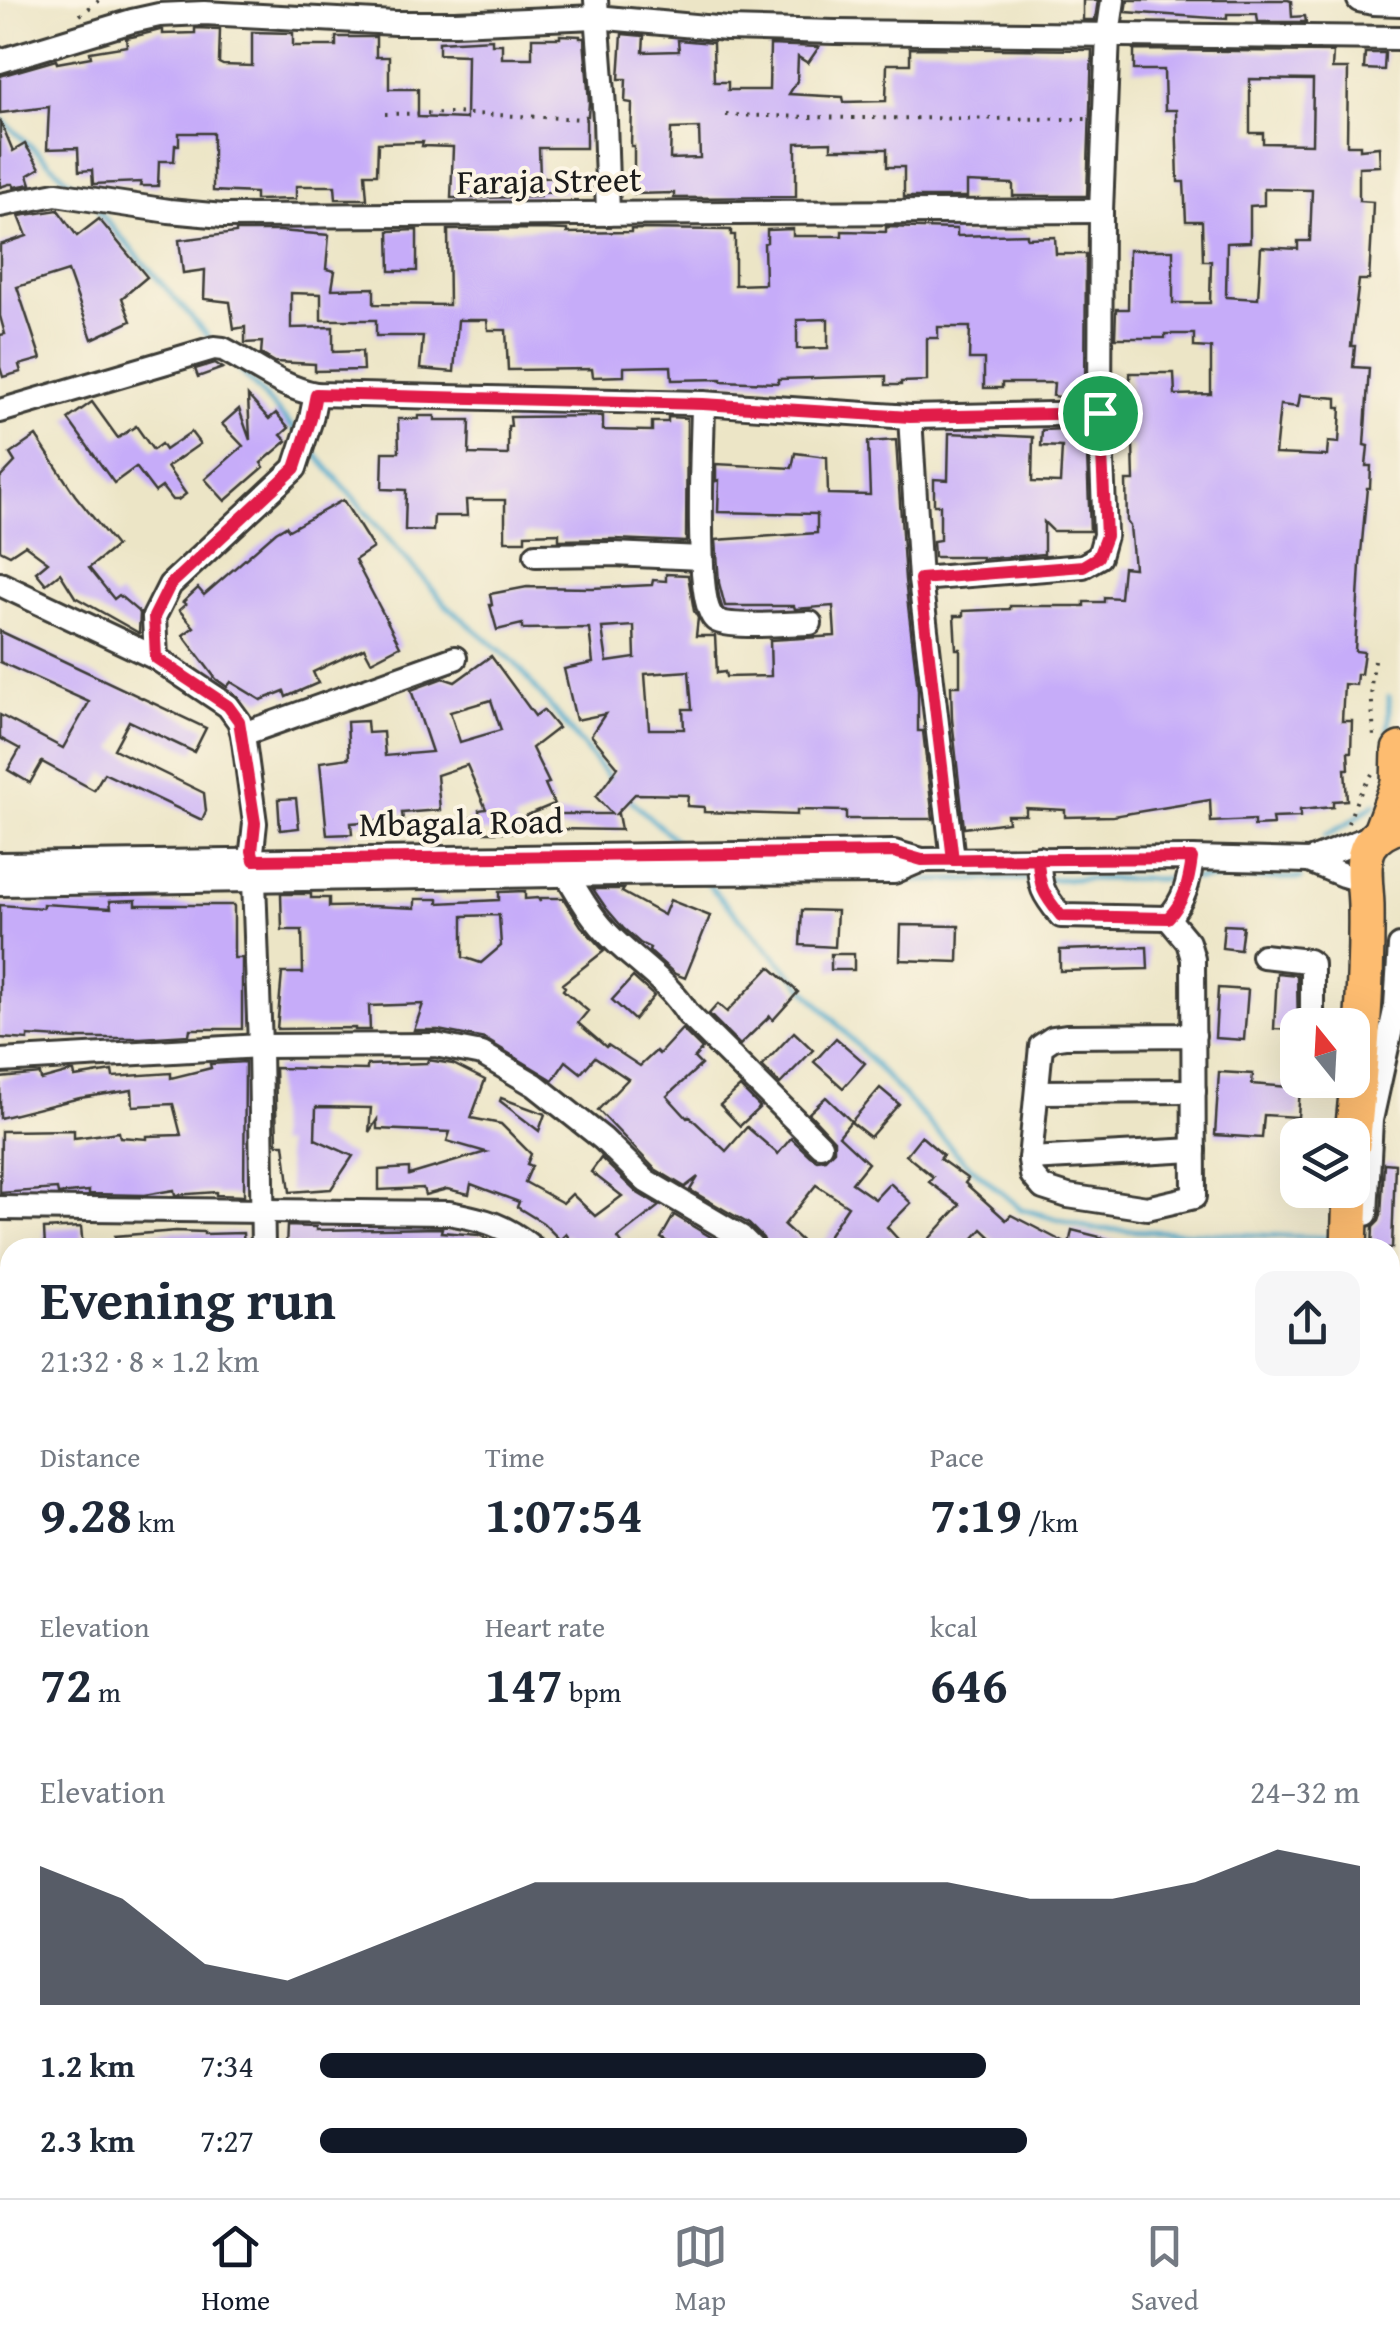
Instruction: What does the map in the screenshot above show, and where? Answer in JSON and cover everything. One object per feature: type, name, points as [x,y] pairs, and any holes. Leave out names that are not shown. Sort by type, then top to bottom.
[{"type":"highway","points":[[1354,1118],[1366,960],[1364,864],[1369,846],[1390,828],[1399,784],[1400,750]]},
{"type":"highway","points":[[1366,882],[1386,905],[1397,909]]},
{"type":"highway","points":[[1349,1238],[1350,1208]]},
{"type":"street","points":[[920,579],[1083,566],[1098,557],[1106,536],[1100,413],[1100,211],[1113,0]]},
{"type":"street","points":[[1359,0],[1400,4]]},
{"type":"street","points":[[596,9],[608,214]]},
{"type":"street","points":[[0,61],[159,15],[204,13],[410,23],[596,9],[727,29],[1400,38]]},
{"type":"street","name":"Faraja Street","points":[[0,205],[56,194],[223,216],[1100,211]]},
{"type":"street","points":[[0,411],[214,348],[298,391],[316,394],[703,404],[910,417],[1100,413]]},
{"type":"street","points":[[156,658],[154,617],[170,585],[295,468],[316,394]]},
{"type":"street","points":[[703,404],[701,558],[710,614],[718,622],[810,622]]},
{"type":"street","points":[[910,417],[920,579],[953,860]]},
{"type":"street","points":[[536,554],[701,558]]},
{"type":"street","points":[[0,584],[156,658],[228,706],[239,721],[255,823],[252,851],[263,1238]]},
{"type":"street","points":[[243,734],[454,658]]},
{"type":"street","name":"Mbagala Road","points":[[1309,861],[1390,828]]},
{"type":"street","name":"Mbagala Road","points":[[0,884],[254,871],[874,852],[894,852],[922,860],[1309,861],[1366,882]]},
{"type":"street","points":[[1038,858],[1042,890],[1061,916],[1168,918],[1186,890],[1192,858]]},
{"type":"street","name":"Mbagala Road","points":[[0,864],[566,875],[894,872],[922,860]]},
{"type":"street","points":[[566,875],[584,906],[610,937],[656,974],[688,1014],[820,1145]]},
{"type":"street","points":[[1168,918],[1188,942],[1193,958],[1194,1035],[1194,1198],[1147,1208],[1068,1196],[1043,1188],[1032,1175],[1030,1159],[1041,1046],[1053,1038],[1194,1035]]},
{"type":"street","points":[[1365,1238],[1371,1120],[1396,1006],[1400,946]]},
{"type":"street","points":[[1263,956],[1312,964],[1312,1008]]},
{"type":"street","points":[[1396,1006],[1400,1042]]},
{"type":"street","points":[[0,1061],[260,1046],[434,1045],[482,1054],[535,1085],[603,1139],[646,1182],[742,1238]]},
{"type":"street","points":[[1036,1092],[1194,1091]]},
{"type":"street","points":[[1030,1159],[1194,1150]]},
{"type":"street","points":[[0,1208],[449,1213],[510,1229],[521,1238]]},
{"type":"path","points":[[385,114],[605,120]]},
{"type":"path","points":[[726,115],[1103,120]]},
{"type":"building","points":[[1083,0],[1098,0],[1095,20],[1083,20]]},
{"type":"building","points":[[1128,0],[1288,0],[1292,17],[1305,16],[1306,22],[1258,22],[1257,14],[1227,14],[1227,19],[1126,12]]},
{"type":"building","points":[[195,28],[220,29],[219,63],[223,65],[252,66],[252,32],[293,33],[293,46],[336,46],[336,37],[376,37],[376,57],[389,57],[389,89],[418,89],[418,117],[466,119],[467,55],[439,54],[439,42],[492,39],[492,44],[502,44],[502,58],[532,58],[532,38],[580,36],[584,38],[589,102],[586,148],[539,148],[540,178],[569,177],[569,192],[540,193],[540,197],[451,198],[453,147],[422,146],[423,142],[378,143],[377,174],[365,174],[367,199],[336,199],[335,186],[296,186],[296,199],[255,200],[255,193],[213,191],[213,133],[179,133],[174,161],[159,161],[158,186],[140,186],[141,182],[93,184],[92,170],[79,171],[78,148],[47,149],[49,107],[0,113],[0,76],[56,60],[57,63],[91,57],[90,52],[127,46],[126,38],[160,30],[163,34],[195,33]]},
{"type":"building","points":[[622,34],[644,36],[643,52],[679,51],[678,40],[713,43],[714,82],[728,82],[728,90],[769,90],[770,45],[819,47],[808,63],[798,57],[797,81],[789,94],[843,97],[844,102],[886,101],[887,64],[910,64],[910,48],[1092,50],[1087,196],[1013,196],[1013,184],[967,182],[967,197],[904,197],[904,167],[887,167],[887,149],[831,149],[831,142],[796,143],[796,197],[674,198],[674,193],[634,194],[632,103],[625,102],[626,79],[619,79]],"holes":[[[699,128],[700,158],[670,159],[671,129]]]},
{"type":"building","points":[[1134,50],[1333,52],[1332,69],[1348,69],[1347,145],[1360,145],[1360,149],[1379,147],[1380,166],[1359,167],[1359,201],[1373,202],[1372,228],[1369,280],[1359,280],[1351,346],[1355,346],[1353,367],[1369,368],[1364,445],[1368,446],[1366,466],[1371,466],[1355,651],[1364,652],[1356,685],[1344,684],[1342,721],[1352,721],[1349,769],[1345,769],[1347,800],[1333,801],[1333,807],[1300,810],[1300,817],[1272,818],[1273,825],[1254,826],[1254,820],[1211,822],[1210,800],[1113,816],[1065,817],[1065,810],[1026,808],[1026,815],[1007,815],[1008,822],[964,828],[952,719],[951,686],[960,686],[960,649],[956,649],[954,616],[963,616],[963,611],[1010,606],[1084,606],[1084,602],[1104,602],[1104,597],[1120,598],[1123,567],[1134,568],[1126,481],[1134,481],[1133,445],[1118,445],[1118,420],[1131,419],[1130,373],[1174,373],[1175,395],[1211,394],[1211,348],[1194,347],[1194,334],[1115,338],[1116,309],[1128,309],[1129,250],[1173,250],[1173,303],[1210,303],[1211,261],[1203,261],[1202,221],[1186,221],[1184,182],[1178,182],[1176,110],[1165,110],[1164,70],[1134,70]],"holes":[[[1250,79],[1313,80],[1312,144],[1263,143],[1263,133],[1250,133]],[[1264,189],[1312,190],[1310,241],[1298,241],[1298,249],[1261,247],[1258,299],[1226,297],[1227,243],[1250,242],[1250,206],[1264,205]],[[1300,395],[1337,398],[1337,407],[1341,407],[1339,443],[1328,442],[1327,456],[1275,454],[1280,405],[1298,407]]]},
{"type":"building","points":[[1365,53],[1385,53],[1384,70],[1364,69]]},
{"type":"building","points":[[0,120],[13,151],[25,144],[40,168],[28,175],[31,184],[0,187]]},
{"type":"building","points":[[58,210],[77,236],[99,219],[147,277],[122,298],[131,321],[92,339],[68,271],[17,287],[41,359],[19,365],[21,372],[3,377],[0,245],[27,236],[19,216]]},
{"type":"building","points":[[886,227],[957,229],[957,236],[1055,237],[1056,254],[1086,254],[1085,395],[1060,399],[1053,396],[1054,383],[1002,383],[1002,388],[984,388],[984,359],[969,359],[970,327],[938,327],[938,338],[927,338],[927,381],[901,385],[886,385],[886,376],[778,379],[778,383],[672,380],[671,366],[624,367],[624,376],[593,377],[592,369],[508,370],[506,330],[488,330],[487,320],[458,320],[454,372],[420,369],[423,336],[376,336],[376,320],[321,320],[321,294],[291,293],[291,328],[333,327],[333,352],[362,351],[363,370],[315,371],[315,364],[275,362],[261,354],[262,342],[245,343],[245,327],[234,329],[230,302],[204,299],[205,270],[183,273],[179,240],[236,231],[329,235],[326,269],[335,271],[332,289],[374,288],[374,304],[449,305],[448,230],[731,230],[731,235],[735,235],[735,285],[765,284],[767,230],[793,229],[793,236],[886,232]],"holes":[[[828,319],[828,348],[797,349],[797,320]]]},
{"type":"building","points":[[417,230],[417,271],[390,271],[389,231]]},
{"type":"building","points":[[215,363],[223,368],[198,377],[195,369]]},
{"type":"building","points":[[248,396],[269,419],[276,413],[289,428],[281,435],[287,441],[225,501],[205,479],[243,446],[222,424],[239,409],[250,440]]},
{"type":"building","points":[[92,402],[118,438],[136,426],[153,450],[161,444],[165,450],[191,432],[200,444],[167,467],[186,494],[172,500],[162,487],[155,492],[136,467],[114,483],[68,419]]},
{"type":"building","points":[[418,416],[470,420],[469,454],[508,455],[510,417],[603,416],[603,430],[652,431],[652,422],[668,422],[668,417],[687,418],[686,542],[559,540],[559,533],[525,534],[525,541],[505,541],[505,500],[466,500],[467,516],[434,516],[433,531],[405,530],[406,490],[382,489],[383,452],[399,452],[398,419]]},
{"type":"building","points":[[1086,428],[1090,531],[1053,531],[1044,522],[1044,554],[982,559],[934,557],[933,541],[940,540],[940,505],[934,505],[934,479],[948,480],[949,433],[1033,437],[1032,482],[1060,483],[1062,447],[1041,446],[1042,430]]},
{"type":"building","points":[[36,436],[75,495],[116,546],[89,568],[114,599],[119,595],[140,613],[139,633],[75,597],[60,573],[46,584],[36,572],[48,562],[25,545],[10,555],[0,550],[0,478],[15,462],[10,454]]},
{"type":"building","points":[[896,440],[905,580],[918,690],[918,731],[923,731],[933,819],[846,819],[846,811],[797,810],[797,815],[704,812],[704,807],[687,806],[688,795],[635,794],[616,814],[621,830],[553,829],[555,814],[612,814],[596,797],[618,767],[591,735],[605,714],[576,720],[564,669],[593,663],[589,628],[522,629],[522,624],[497,630],[490,594],[527,587],[652,585],[653,580],[666,581],[666,574],[688,575],[698,618],[696,636],[715,636],[717,673],[725,672],[726,677],[771,676],[770,640],[835,636],[833,606],[725,606],[716,540],[817,533],[817,514],[718,512],[716,464],[792,468],[795,453],[827,457],[828,494],[870,495],[868,442]],"holes":[[[634,626],[635,658],[607,662],[602,628]],[[689,671],[692,709],[683,709],[684,729],[649,729],[645,674]]]},
{"type":"building","points":[[343,500],[373,548],[355,560],[400,646],[371,661],[364,648],[313,672],[318,683],[286,697],[284,691],[261,700],[231,682],[227,687],[216,679],[183,635],[194,627],[179,610],[186,604],[183,602],[198,588],[204,595],[276,532],[286,526],[289,530]]},
{"type":"building","points":[[0,631],[206,728],[194,752],[129,721],[114,749],[204,793],[206,811],[202,820],[104,773],[94,790],[42,762],[30,783],[8,770],[20,749],[0,738],[0,715],[63,748],[89,702],[0,662]]},
{"type":"building","points":[[491,656],[535,716],[543,710],[558,728],[532,748],[549,783],[545,784],[554,804],[515,820],[518,832],[469,832],[468,818],[480,816],[479,810],[486,809],[467,765],[437,775],[440,810],[402,813],[403,819],[351,823],[352,834],[327,835],[320,762],[349,758],[347,722],[367,721],[368,733],[383,732],[385,756],[432,752],[411,690],[443,678],[455,682]],"holes":[[[491,700],[501,730],[460,742],[450,712]]]},
{"type":"building","points":[[296,798],[299,828],[280,830],[278,799]]},
{"type":"building","points":[[593,889],[624,889],[622,892],[664,915],[670,900],[710,916],[685,978],[675,974],[624,929]]},
{"type":"building","points":[[525,891],[525,899],[538,898],[540,902],[540,898],[563,898],[604,951],[562,984],[563,990],[588,1011],[578,1023],[606,1047],[640,1066],[656,1051],[659,1054],[682,1029],[702,1049],[694,1058],[701,1065],[667,1096],[726,1151],[747,1127],[778,1154],[791,1138],[810,1156],[825,1159],[834,1150],[834,1140],[809,1113],[826,1097],[851,1121],[839,1136],[868,1163],[852,1183],[875,1199],[890,1183],[911,1203],[887,1227],[897,1238],[827,1238],[848,1206],[816,1185],[784,1225],[798,1238],[763,1238],[749,1224],[690,1190],[698,1177],[685,1187],[655,1169],[598,1110],[628,1079],[595,1057],[581,1073],[566,1061],[553,1080],[485,1039],[438,1030],[414,1030],[423,1004],[369,1006],[370,1030],[277,1029],[282,973],[303,973],[302,930],[282,930],[281,894],[329,898],[329,907],[415,908],[415,899],[438,899],[438,903],[499,900],[499,892]],"holes":[[[499,915],[501,946],[481,963],[463,957],[463,916]]]},
{"type":"building","points":[[136,900],[136,905],[234,905],[234,958],[242,958],[242,1029],[190,1029],[189,1035],[141,1038],[0,1038],[0,905],[111,908],[110,901]]},
{"type":"building","points":[[802,910],[837,911],[835,947],[800,945]]},
{"type":"building","points":[[901,925],[959,926],[958,962],[900,960]]},
{"type":"building","points":[[1224,925],[1243,926],[1240,950],[1222,948]]},
{"type":"building","points":[[1147,947],[1148,969],[1060,971],[1060,950]]},
{"type":"building","points":[[831,954],[854,954],[854,970],[831,970]]},
{"type":"building","points":[[770,967],[798,992],[773,1020],[770,1016],[740,1045],[709,1014],[718,1004],[727,1012]]},
{"type":"building","points":[[1277,973],[1297,975],[1298,1008],[1280,1008],[1280,1029],[1274,1029]]},
{"type":"building","points":[[633,977],[654,996],[634,1020],[612,1000]]},
{"type":"building","points":[[1218,988],[1248,990],[1244,1040],[1215,1038]]},
{"type":"building","points":[[794,1032],[813,1050],[780,1084],[762,1066]]},
{"type":"building","points":[[836,1038],[865,1063],[843,1088],[814,1062]]},
{"type":"building","points":[[428,1060],[453,1064],[485,1080],[471,1118],[501,1124],[531,1154],[527,1164],[532,1166],[525,1182],[563,1203],[572,1194],[595,1216],[622,1196],[591,1172],[601,1158],[636,1192],[659,1206],[618,1238],[569,1238],[566,1234],[558,1238],[517,1207],[519,1202],[471,1184],[469,1194],[447,1189],[425,1195],[423,1188],[379,1190],[379,1170],[409,1168],[409,1175],[486,1152],[447,1141],[450,1132],[377,1129],[377,1120],[369,1132],[371,1108],[316,1107],[315,1139],[353,1156],[331,1189],[290,1192],[284,1144],[277,1144],[275,1068],[367,1070],[367,1065]]},
{"type":"building","points":[[245,1062],[244,1196],[216,1192],[175,1195],[174,1190],[144,1195],[89,1191],[58,1194],[57,1189],[0,1193],[1,1131],[74,1130],[74,1138],[119,1132],[120,1137],[147,1139],[181,1135],[173,1104],[133,1106],[132,1090],[0,1118],[0,1078],[40,1074],[41,1080],[70,1072],[75,1077],[112,1071],[113,1077],[171,1073],[171,1078],[211,1068],[210,1064]]},
{"type":"building","points":[[1219,1072],[1253,1074],[1252,1084],[1280,1086],[1280,1098],[1299,1098],[1298,1117],[1264,1115],[1262,1138],[1215,1135]]},
{"type":"building","points":[[740,1087],[760,1107],[740,1126],[720,1105]]},
{"type":"building","points":[[880,1088],[899,1104],[870,1137],[851,1122]]},
{"type":"building","points":[[501,1098],[545,1114],[539,1131],[500,1101]]},
{"type":"building","points":[[921,1136],[943,1155],[940,1159],[968,1179],[965,1183],[1006,1220],[1011,1215],[1055,1238],[991,1238],[982,1229],[974,1238],[930,1238],[960,1205],[929,1182],[933,1177],[906,1155]]},
{"type":"building","points":[[1384,1163],[1395,1164],[1392,1238],[1372,1238],[1373,1227],[1381,1215]]},
{"type":"building","points":[[674,1215],[712,1238],[661,1238]]},
{"type":"building","points":[[287,1226],[316,1230],[442,1228],[441,1232],[485,1238],[286,1238]]},
{"type":"building","points":[[81,1227],[82,1238],[44,1238],[44,1229]]},
{"type":"building","points":[[1072,1230],[1104,1238],[1070,1238]]},
{"type":"building","points":[[176,1231],[243,1233],[243,1238],[115,1238]]},
{"type":"waterway","points":[[0,118],[77,188]]},
{"type":"waterway","points":[[98,211],[208,336]]},
{"type":"waterway","points":[[239,369],[296,431]]},
{"type":"waterway","points":[[314,452],[447,606],[515,663],[613,783]]},
{"type":"waterway","points":[[1388,744],[1389,697]]},
{"type":"waterway","points":[[628,798],[681,845]]},
{"type":"waterway","points":[[1325,836],[1375,804]]},
{"type":"waterway","points":[[1194,879],[1301,878]]},
{"type":"waterway","points":[[899,881],[1033,879]]},
{"type":"waterway","points":[[1049,879],[1183,879]]},
{"type":"waterway","points":[[706,882],[963,1160],[1021,1209],[1093,1229],[1335,1238]]},
{"type":"route","points":[[1100,413],[910,417],[703,404],[316,394],[295,468],[170,585],[154,617],[156,658],[228,706],[239,721],[255,823],[254,860],[894,852],[922,860],[953,860],[1038,858],[1042,890],[1061,916],[1168,918],[1186,890],[1192,858],[1038,858],[953,860],[920,579],[1083,566],[1098,557],[1106,536],[1100,413]]}]
